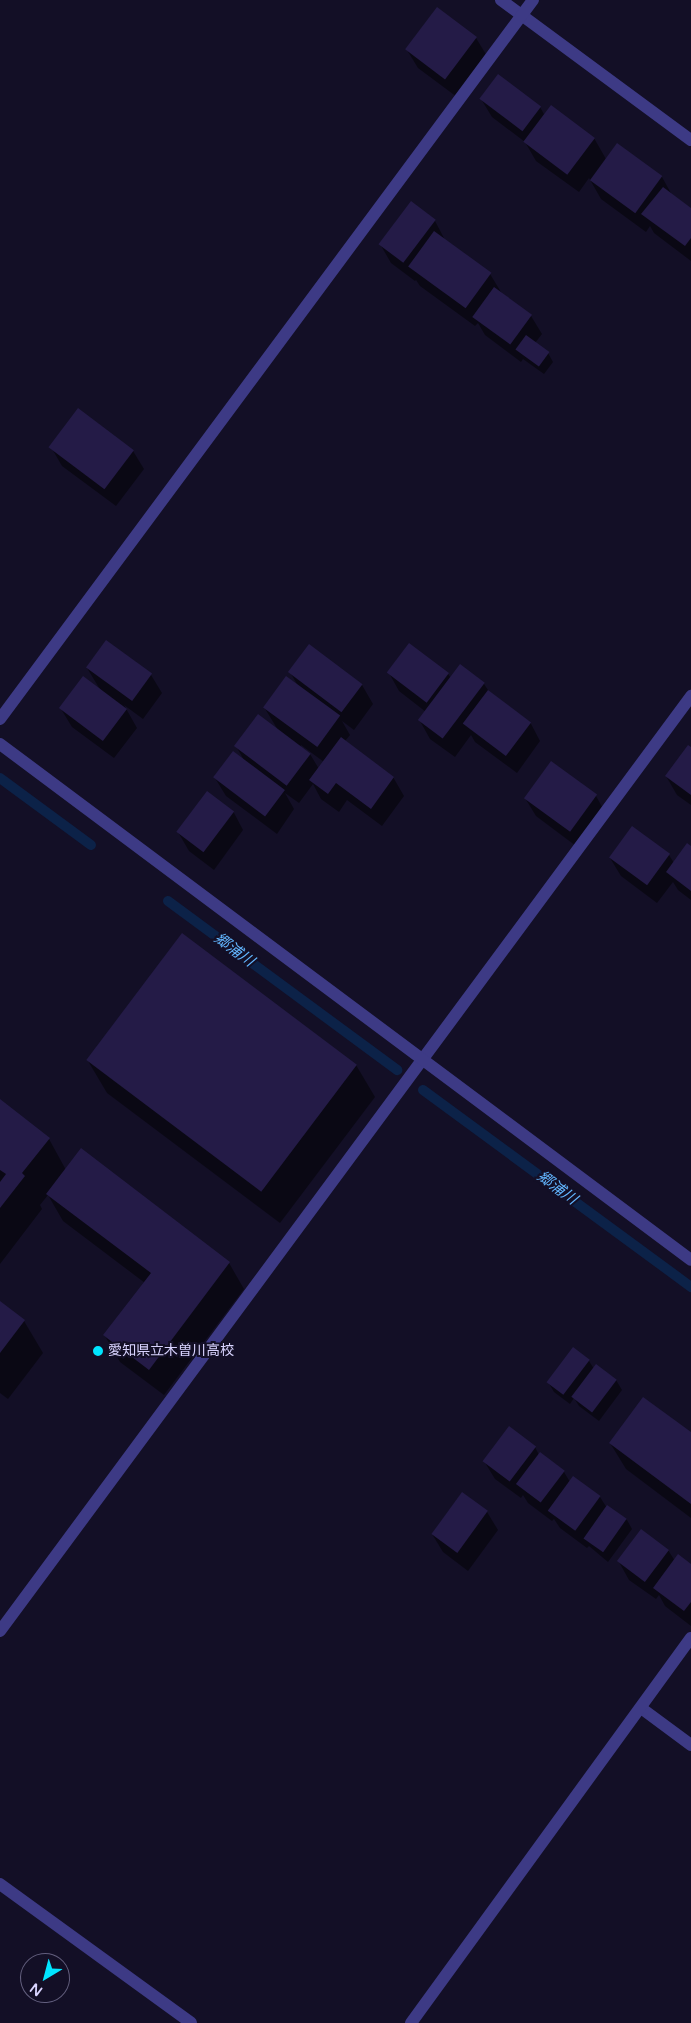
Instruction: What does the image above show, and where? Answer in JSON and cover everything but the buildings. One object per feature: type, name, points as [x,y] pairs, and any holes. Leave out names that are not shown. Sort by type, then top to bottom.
[{"type":"street","points":[[501,0],[691,140]]},
{"type":"street","points":[[0,719],[533,0]]},
{"type":"street","points":[[0,1631],[420,1060],[691,696]]},
{"type":"street","points":[[0,744],[420,1060],[691,1260]]},
{"type":"street","points":[[411,2023],[691,1638]]},
{"type":"street","points":[[641,1708],[691,1745]]},
{"type":"street","points":[[0,1884],[191,2023]]},
{"type":"waterway","name":"郷浦川","points":[[0,778],[91,845]]},
{"type":"waterway","name":"郷浦川","points":[[168,901],[397,1070]]},
{"type":"waterway","name":"郷浦川","points":[[423,1090],[691,1287]]},
{"type":"place","name":"愛知県立木曽川高校","points":[[98,1351]]}]
